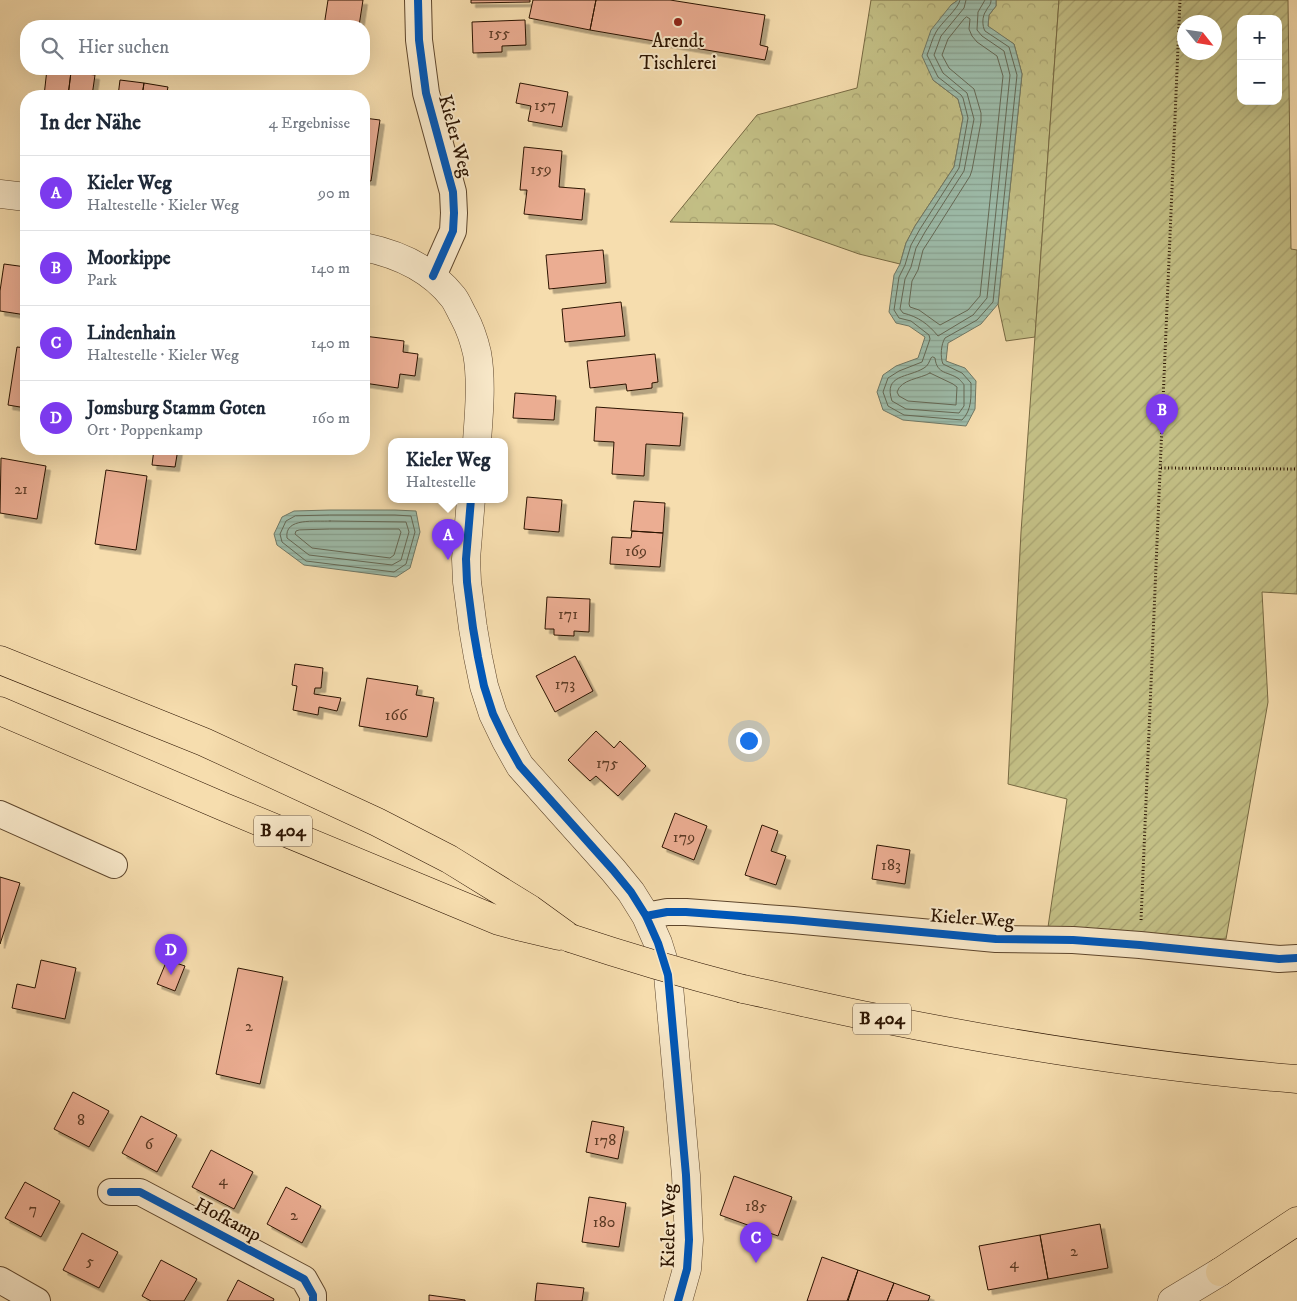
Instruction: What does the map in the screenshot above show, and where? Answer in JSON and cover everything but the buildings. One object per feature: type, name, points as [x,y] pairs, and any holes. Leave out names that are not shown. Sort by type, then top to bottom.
[{"type":"main road","points":[[0,647],[41,676]]},
{"type":"main road","name":"B 404","points":[[0,660],[204,742],[377,822],[449,859],[530,909],[570,938]]},
{"type":"main road","name":"B 404","points":[[0,711],[224,807],[499,920],[570,938],[677,972],[743,989],[886,1020],[1022,1045],[1139,1062],[1297,1079]]},
{"type":"main road","points":[[1257,1076],[1297,1097]]},
{"type":"main road","points":[[1220,1272],[1297,1221]]},
{"type":"street","name":"Kieler Weg","points":[[418,0],[419,40],[426,93],[453,192],[453,231],[433,276]]},
{"type":"street","points":[[0,194],[20,196]]},
{"type":"street","points":[[370,249],[419,267],[433,276],[454,298],[470,329],[477,354],[480,389],[477,438]]},
{"type":"street","name":"Kieler Weg","points":[[471,503],[466,558],[467,582],[473,628],[483,679],[493,714],[520,766],[614,870],[631,892],[646,916],[658,943],[668,974],[686,1175],[689,1240],[687,1269],[678,1301]]},
{"type":"street","points":[[0,814],[114,865]]},
{"type":"street","name":"Kieler Weg","points":[[646,916],[667,912],[686,912],[996,939],[1073,940],[1279,959],[1297,958]]},
{"type":"street","name":"Hofkamp","points":[[111,1192],[140,1192],[304,1279],[314,1296],[313,1301]]},
{"type":"street","name":"Kieler Weg","points":[[687,1269],[695,1301]]},
{"type":"street","points":[[1172,1301],[1220,1272]]},
{"type":"street","points":[[0,1280],[37,1301]]},
{"type":"path","points":[[1140,946],[1180,0]]},
{"type":"path","points":[[1160,468],[1297,469]]},
{"type":"green space","points":[[871,0],[958,0],[951,5],[933,80],[958,99],[963,118],[954,167],[915,226],[906,243],[900,264],[859,254],[774,224],[670,222],[757,115],[857,88]]},
{"type":"green space","points":[[996,0],[1059,0],[1035,337],[1006,341],[998,304],[1022,74],[1014,44],[988,27],[989,15],[996,6]]},
{"type":"green space","points":[[1059,0],[1288,0],[1291,249],[1297,250],[1297,594],[1262,592],[1268,702],[1226,939],[1141,935],[1048,927],[1067,799],[1008,784],[1021,532]]},
{"type":"water","points":[[958,0],[996,0],[996,6],[989,15],[988,26],[1014,44],[1022,74],[998,304],[981,324],[948,343],[946,361],[965,368],[976,381],[975,409],[966,426],[903,420],[883,410],[877,392],[883,375],[896,366],[918,358],[925,337],[909,326],[896,323],[889,312],[894,275],[900,264],[906,243],[954,167],[963,118],[958,99],[933,80],[922,56],[931,30],[951,5]]},
{"type":"water","points":[[294,511],[416,511],[420,532],[410,568],[396,577],[304,565],[277,545],[274,534],[282,517]]},
{"type":"cycle path","points":[[418,0],[419,40],[426,93],[453,192],[453,231],[433,276]]},
{"type":"cycle path","points":[[471,503],[466,559],[467,582],[478,657],[484,686],[493,714],[520,766],[631,892],[646,916],[658,943],[668,975],[686,1175],[689,1240],[687,1269],[678,1301]]},
{"type":"cycle path","points":[[646,916],[667,912],[686,912],[996,939],[1073,940],[1279,959],[1297,958]]},
{"type":"cycle path","points":[[111,1192],[140,1192],[304,1279],[313,1295],[313,1301]]},
{"type":"place","name":"Arendt Tischlerei","points":[[678,22]]},
{"type":"place","name":"Moorkippe","points":[[1162,435]]},
{"type":"place","name":"Kieler Weg","points":[[448,560]]},
{"type":"place","name":"Jomsburg Stamm Goten","points":[[171,975]]},
{"type":"place","name":"Lindenhain","points":[[756,1263]]}]
